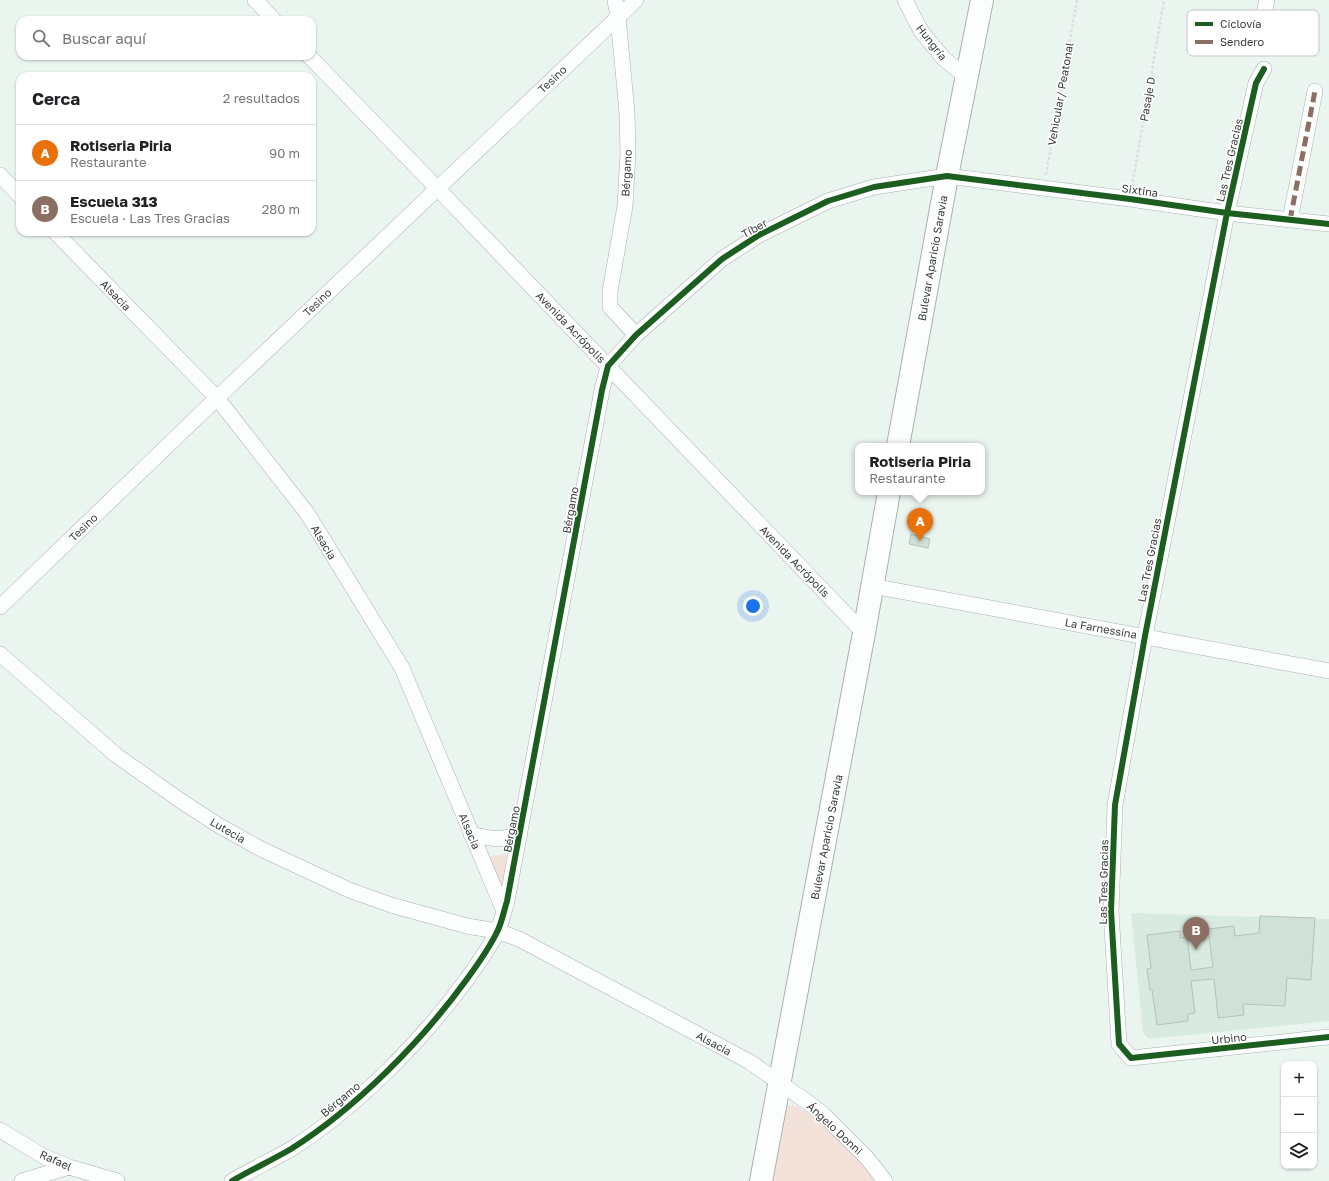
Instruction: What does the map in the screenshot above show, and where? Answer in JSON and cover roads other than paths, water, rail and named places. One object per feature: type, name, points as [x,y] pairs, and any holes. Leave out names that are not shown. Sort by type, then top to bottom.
[{"type":"street","points":[[254,0],[270,16]]},
{"type":"street","name":"Bérgamo","points":[[615,0],[627,113],[628,153],[625,206],[610,291],[610,306],[636,335]]},
{"type":"street","name":"Tesino","points":[[0,607],[217,398],[636,0]]},
{"type":"street","name":"Hungría","points":[[905,0],[921,31],[944,59],[967,77]]},
{"type":"street","name":"Bulevar Aparicio Saravia","points":[[899,443],[982,0]]},
{"type":"street","points":[[1265,10],[1267,0]]},
{"type":"street","name":"Avenida Acrópolis","points":[[313,60],[438,188],[864,633]]},
{"type":"street","name":"Las Tres Gracias","points":[[1131,1058],[1119,1044],[1112,904],[1115,805],[1145,636],[1227,213],[1256,83],[1264,69]]},
{"type":"street","points":[[1290,220],[1315,91]]},
{"type":"street","points":[[0,175],[16,192]]},
{"type":"street","name":"Tíber","points":[[608,366],[636,335],[722,259],[759,235],[828,201],[843,196],[874,187],[948,176]]},
{"type":"street","name":"Sixtina","points":[[948,176],[1227,213],[1329,224]]},
{"type":"street","name":"Alsacia","points":[[59,236],[217,398],[307,513],[402,668],[504,911]]},
{"type":"street","name":"Bérgamo","points":[[232,1181],[291,1149],[333,1118],[398,1060],[447,1006],[472,971],[497,931],[507,901],[602,390],[608,366]]},
{"type":"street","name":"Bulevar Aparicio Saravia","points":[[761,1181],[888,495]]},
{"type":"street","name":"La Farnessina","points":[[872,586],[1329,671]]},
{"type":"street","name":"Lutecia","points":[[0,654],[116,755],[182,801],[259,848],[349,890],[391,905],[467,926],[497,931]]},
{"type":"street","points":[[472,834],[489,839],[507,839],[520,834]]},
{"type":"street","name":"Alsacia","points":[[497,931],[519,939],[750,1062],[779,1082]]},
{"type":"street","name":"Urbino","points":[[1131,1058],[1329,1037]]},
{"type":"street","name":"Ángelo Donni","points":[[779,1082],[824,1115],[867,1158],[885,1181]]},
{"type":"street","name":"Rafael","points":[[0,1130],[43,1156],[68,1167],[116,1181]]},
{"type":"street","points":[[22,1181],[68,1167]]},
{"type":"place","name":"Rotiseria Piria","points":[[920,541]]},
{"type":"place","name":"Escuela 313","points":[[1196,950]]}]
